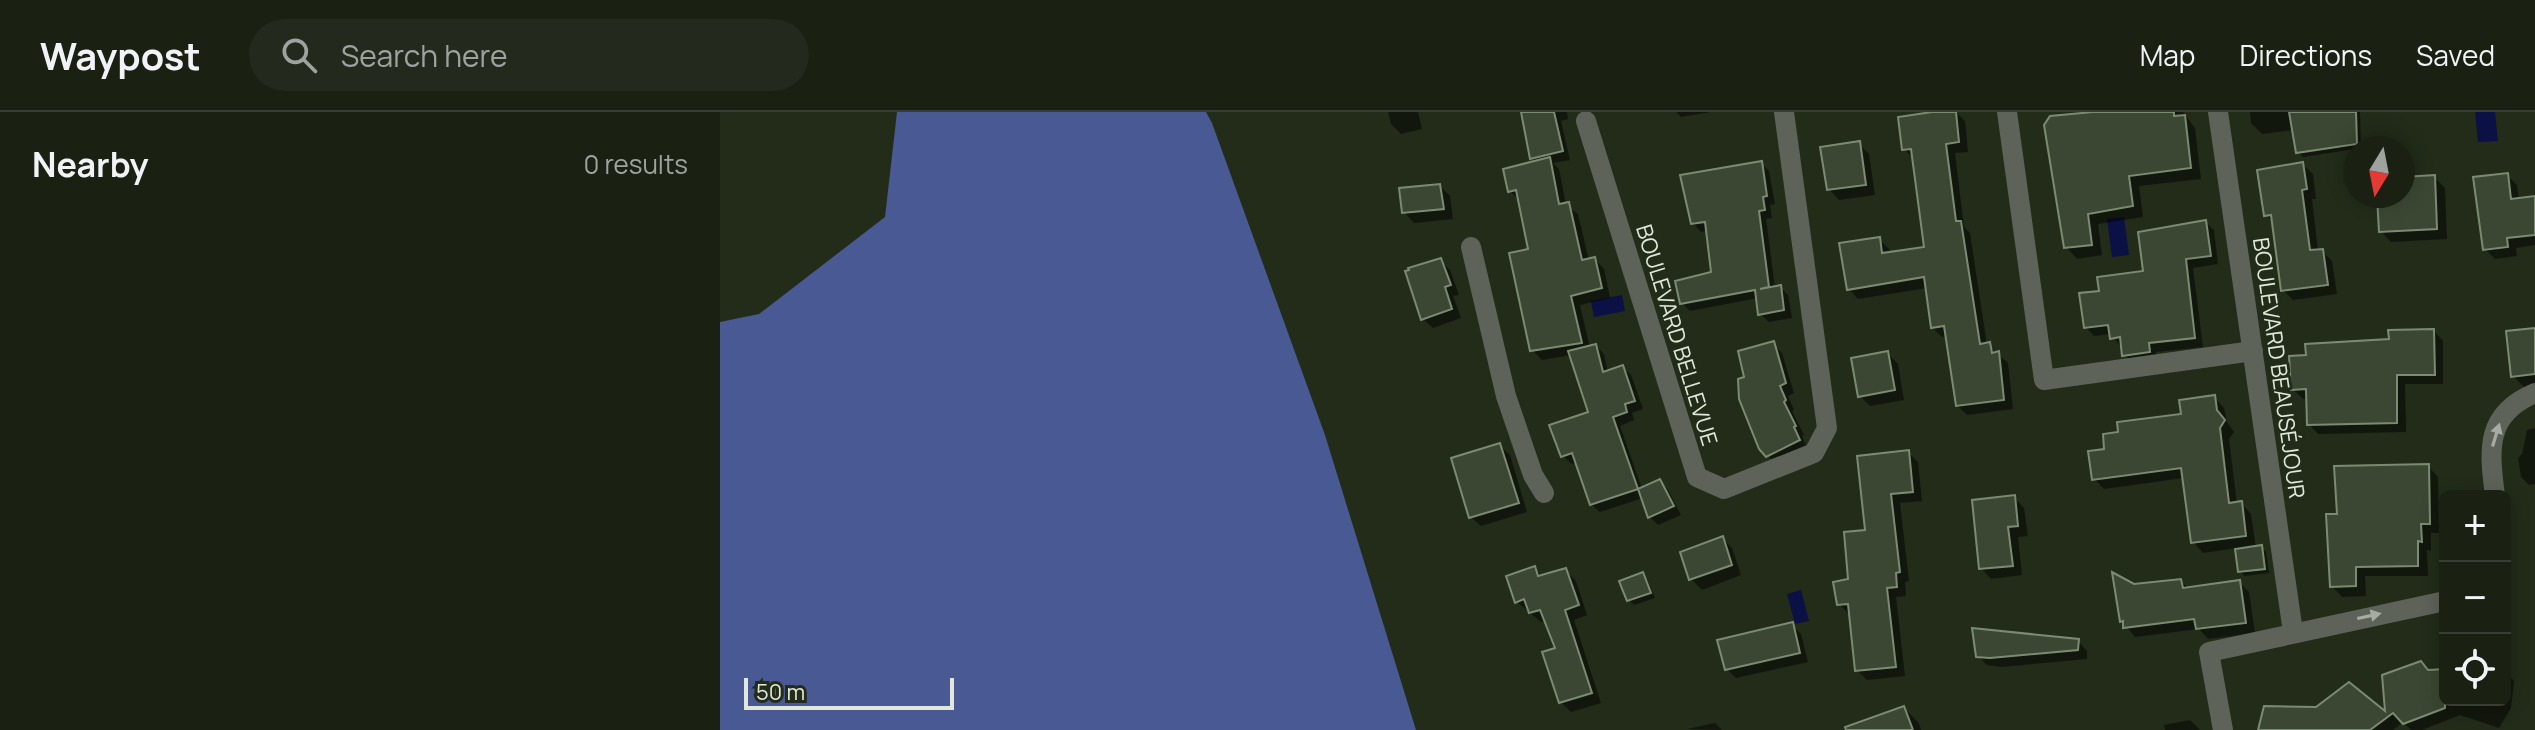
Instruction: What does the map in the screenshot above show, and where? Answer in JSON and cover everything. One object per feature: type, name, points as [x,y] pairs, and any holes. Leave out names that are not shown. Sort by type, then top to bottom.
[{"type":"street","name":"BOULEVARD BELLEVUE","points":[[1586,121],[1697,477],[1724,489],[1814,453],[1827,428],[1784,112]]},
{"type":"street","points":[[2007,112],[2044,380],[2253,351]]},
{"type":"street","name":"BOULEVARD BEAUSÉJOUR","points":[[2218,112],[2293,632]]},
{"type":"street","points":[[1471,247],[1506,396],[1533,475],[1544,493]]},
{"type":"street","points":[[2494,490],[2492,441],[2501,418],[2512,404],[2535,393]]},
{"type":"street","points":[[2223,730],[2209,652],[2439,602]]},
{"type":"shaded area","points":[[897,112],[1206,112],[1325,435],[1416,730],[720,730],[720,322],[759,314],[885,217]]},
{"type":"shaded area","points":[[2475,112],[2495,112],[2498,141],[2478,142]]},
{"type":"shaded area","points":[[2124,217],[2129,255],[2112,257],[2107,219]]},
{"type":"shaded area","points":[[1622,295],[1625,311],[1594,317],[1591,301]]},
{"type":"shaded area","points":[[1801,590],[1809,621],[1795,624],[1787,594]]},
{"type":"building","points":[[1521,112],[1554,112],[1563,151],[1530,159]]},
{"type":"building","points":[[1956,112],[1959,142],[1946,144],[1956,221],[1961,221],[1980,344],[1990,342],[1992,353],[1999,351],[2004,400],[1956,406],[1944,326],[1931,328],[1924,277],[1847,290],[1839,243],[1880,237],[1882,253],[1924,247],[1911,149],[1902,150],[1898,117]]},
{"type":"building","points":[[2093,112],[2174,112],[2174,116],[2185,115],[2191,168],[2129,176],[2133,206],[2088,214],[2092,245],[2064,248],[2044,125],[2050,116]]},
{"type":"building","points":[[2289,112],[2356,112],[2357,136],[2343,136],[2343,146],[2296,153]]},
{"type":"building","points":[[1860,141],[1866,185],[1827,190],[1820,147]]},
{"type":"building","points":[[1550,157],[1559,204],[1569,202],[1582,260],[1595,257],[1602,288],[1571,296],[1582,343],[1530,351],[1509,253],[1528,249],[1516,190],[1508,192],[1503,169]]},
{"type":"building","points":[[1762,161],[1767,196],[1763,197],[1765,210],[1759,211],[1769,287],[1760,289],[1781,285],[1784,310],[1758,315],[1755,290],[1680,304],[1675,281],[1711,272],[1705,222],[1691,224],[1680,175]]},
{"type":"building","points":[[2303,162],[2307,189],[2302,190],[2310,250],[2323,249],[2328,285],[2281,291],[2271,215],[2264,216],[2257,170]]},
{"type":"building","points":[[2508,173],[2511,199],[2535,196],[2535,235],[2507,238],[2508,247],[2483,250],[2473,177]]},
{"type":"building","points":[[2435,175],[2437,229],[2379,232],[2378,208],[2415,208],[2415,176]]},
{"type":"building","points":[[1440,184],[1444,209],[1402,213],[1399,188]]},
{"type":"building","points":[[2206,220],[2211,256],[2186,259],[2195,338],[2149,343],[2150,352],[2122,356],[2120,337],[2110,339],[2108,325],[2084,328],[2079,293],[2099,291],[2097,277],[2143,271],[2138,232]]},
{"type":"building","points":[[1441,258],[1451,285],[1445,287],[1452,309],[1421,320],[1405,271]]},
{"type":"building","points":[[2535,328],[2535,374],[2511,377],[2506,331]]},
{"type":"building","points":[[2434,329],[2435,375],[2397,375],[2397,423],[2307,425],[2306,389],[2291,390],[2289,356],[2306,355],[2305,344],[2389,339],[2388,330]]},
{"type":"building","points":[[1774,341],[1786,383],[1780,386],[1786,400],[1784,402],[1800,440],[1766,457],[1759,449],[1739,399],[1738,379],[1744,377],[1738,351]]},
{"type":"building","points":[[1596,344],[1603,372],[1623,365],[1635,401],[1625,404],[1627,412],[1613,417],[1638,489],[1590,505],[1572,453],[1561,457],[1549,425],[1588,412],[1568,351]]},
{"type":"building","points":[[1888,351],[1895,390],[1858,397],[1851,358]]},
{"type":"building","points":[[2215,395],[2217,410],[2225,420],[2220,428],[2229,503],[2242,501],[2246,536],[2191,543],[2181,468],[2092,480],[2088,451],[2104,449],[2103,434],[2118,432],[2117,422],[2181,414],[2179,400]]},
{"type":"building","points":[[1500,443],[1519,503],[1469,518],[1451,458]]},
{"type":"building","points":[[1909,450],[1913,492],[1891,494],[1900,572],[1896,573],[1897,587],[1887,588],[1896,667],[1855,671],[1848,604],[1837,605],[1833,582],[1848,579],[1844,532],[1865,530],[1857,456]]},
{"type":"building","points":[[2429,464],[2430,524],[2421,524],[2418,566],[2356,567],[2356,586],[2330,587],[2326,514],[2337,514],[2334,466]]},
{"type":"building","points":[[1660,479],[1674,506],[1648,518],[1638,489]]},
{"type":"building","points":[[2015,495],[2018,526],[2008,527],[2013,566],[1979,569],[1972,500]]},
{"type":"building","points":[[1723,536],[1732,565],[1689,580],[1680,552]]},
{"type":"building","points":[[2262,545],[2265,569],[2238,572],[2235,549]]},
{"type":"building","points":[[1535,566],[1538,576],[1566,568],[1579,605],[1565,610],[1592,693],[1559,703],[1542,652],[1555,648],[1540,610],[1529,613],[1524,599],[1515,603],[1506,576]]},
{"type":"building","points":[[1643,572],[1651,593],[1627,601],[1619,581]]},
{"type":"building","points":[[2112,572],[2134,584],[2181,579],[2183,588],[2240,580],[2246,623],[2196,629],[2194,619],[2123,628]]},
{"type":"building","points":[[1793,622],[1800,653],[1725,670],[1717,640]]},
{"type":"building","points":[[1972,628],[2079,639],[2078,650],[1976,657]]},
{"type":"building","points":[[2421,661],[2428,670],[2439,669],[2439,706],[2445,708],[2403,724],[2393,713],[2370,730],[2258,730],[2264,706],[2316,707],[2349,682],[2385,711],[2382,675]]},
{"type":"building","points":[[1904,706],[1913,730],[1846,730],[1845,727]]}]
